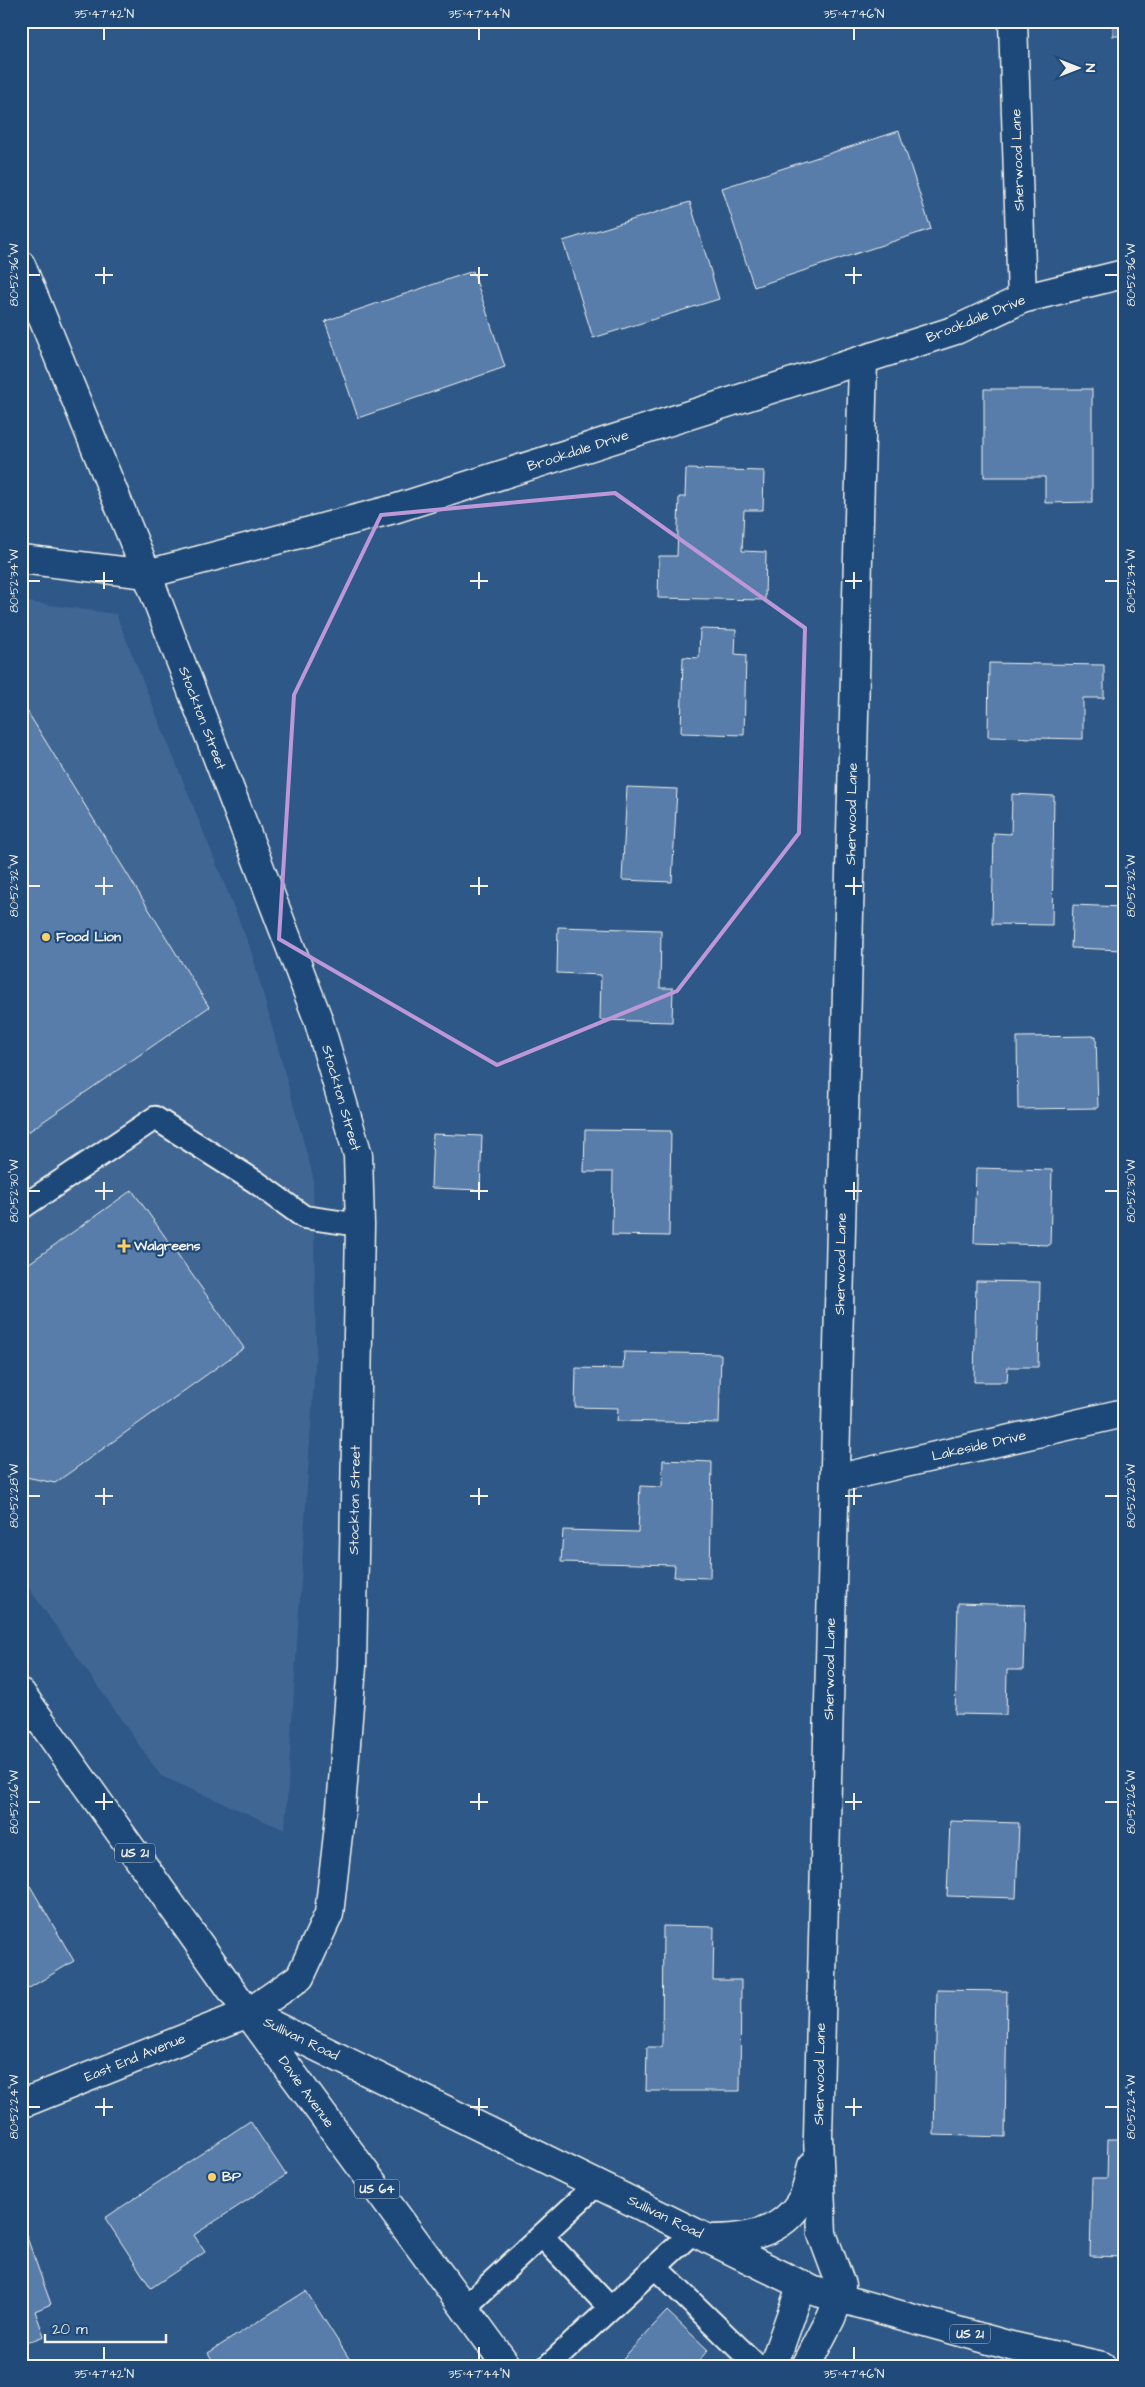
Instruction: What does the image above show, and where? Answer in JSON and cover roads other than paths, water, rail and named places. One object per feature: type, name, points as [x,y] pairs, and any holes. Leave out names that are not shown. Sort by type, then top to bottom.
[{"type":"street","name":"Sherwood Lane","points":[[1013,21],[1022,299]]},
{"type":"street","name":"Stockton Street","points":[[21,265],[147,574],[318,1019],[358,1156],[360,1225],[352,1666],[341,1808],[329,1914],[300,1977],[248,2013]]},
{"type":"street","name":"Brookdale Drive","points":[[21,559],[147,574],[394,509],[956,330],[1022,299],[1124,274]]},
{"type":"street","name":"Sherwood Lane","points":[[806,2366],[831,2318],[839,2298],[841,2285],[822,2234],[818,2137],[863,360]]},
{"type":"street","name":"Lakeside Drive","points":[[835,1479],[1124,1413]]},
{"type":"street","name":"Davie Avenue","points":[[21,1693],[248,2013],[507,2366]]},
{"type":"street","name":"East End Avenue","points":[[21,2104],[248,2013]]},
{"type":"street","name":"Sullivan Road","points":[[248,2013],[814,2291],[1011,2346],[1102,2366]]},
{"type":"street","name":"Sherwood Lane","points":[[701,2235],[740,2238],[756,2235],[770,2230],[785,2218],[802,2199],[818,2137]]},
{"type":"street","points":[[773,2366],[802,2284]]},
{"type":"lane","points":[[21,1208],[155,1118],[256,1182],[304,1217],[360,1225]]},
{"type":"lane","points":[[464,2308],[597,2184]]},
{"type":"lane","points":[[560,2361],[610,2308],[655,2267],[701,2235]]},
{"type":"lane","points":[[542,2236],[610,2308]]},
{"type":"lane","points":[[655,2267],[757,2366]]},
{"type":"place","name":"Food Lion","points":[[46,937]]},
{"type":"place","name":"Walgreens","points":[[124,1246]]},
{"type":"place","name":"BP","points":[[212,2177]]}]
